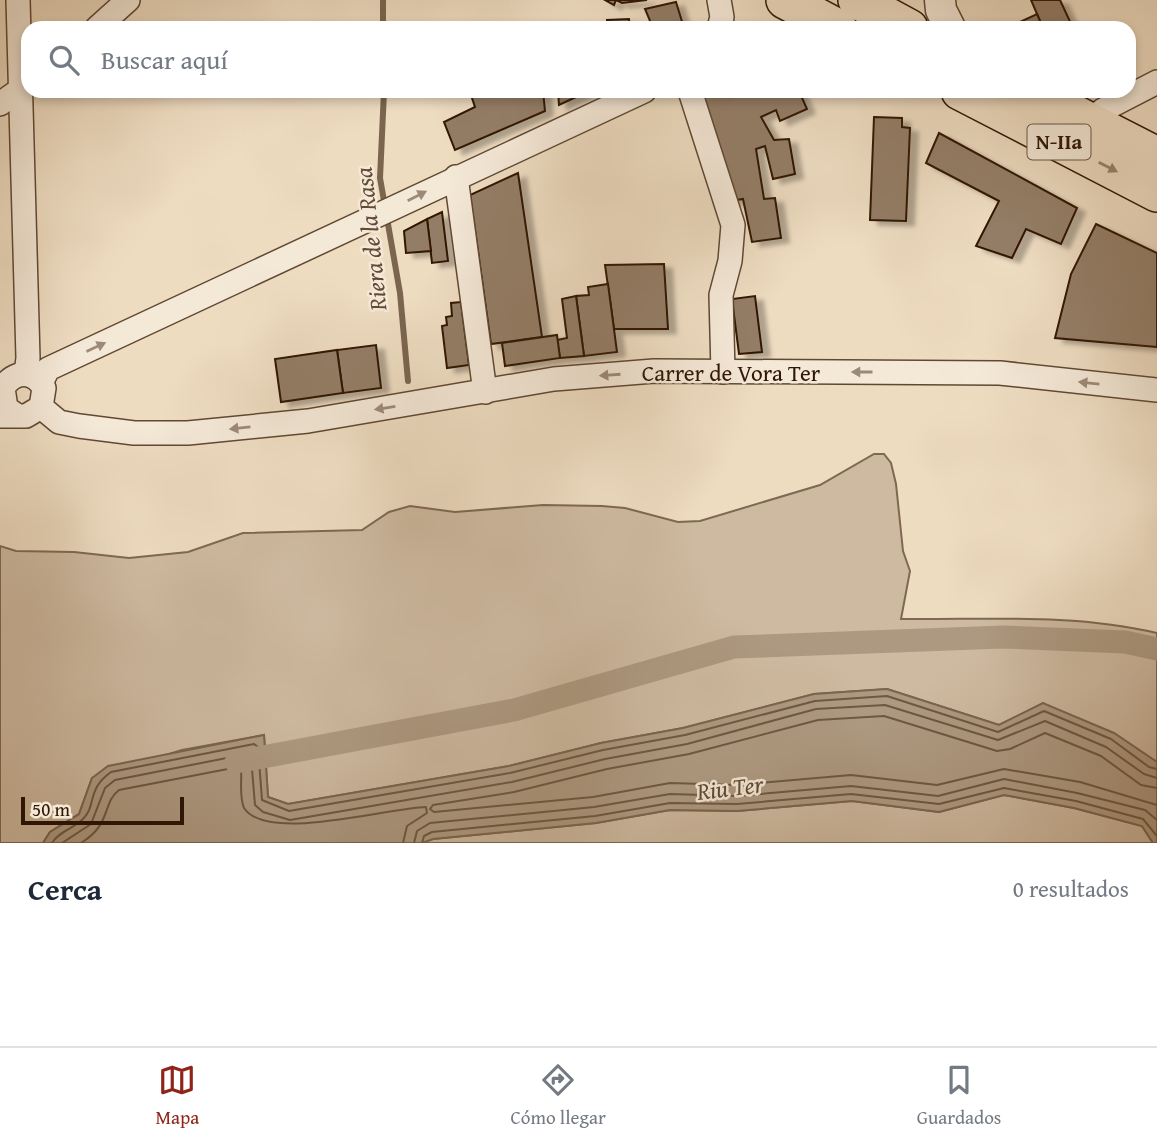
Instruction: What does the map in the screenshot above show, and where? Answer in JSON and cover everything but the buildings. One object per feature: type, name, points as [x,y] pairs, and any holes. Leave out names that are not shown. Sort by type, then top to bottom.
[{"type":"main road","points":[[785,0],[825,21]]},
{"type":"main road","points":[[857,0],[896,21]]},
{"type":"main road","name":"N-IIa","points":[[974,98],[1157,192]]},
{"type":"main road","name":"N-IIa","points":[[1044,98],[1157,156]]},
{"type":"street","points":[[18,0],[21,37]]},
{"type":"street","points":[[105,21],[128,0]]},
{"type":"street","points":[[719,0],[721,21]]},
{"type":"street","points":[[940,0],[946,21]]},
{"type":"street","points":[[1136,93],[1157,82]]},
{"type":"street","points":[[0,104],[21,89]]},
{"type":"street","points":[[25,98],[28,358],[33,378],[45,395],[41,407],[26,416],[9,416],[3,388],[12,377],[33,378],[629,98]]},
{"type":"street","points":[[692,98],[733,225],[730,261],[721,295],[723,372]]},
{"type":"street","points":[[1089,121],[1126,98]]},
{"type":"street","points":[[456,177],[485,392]]},
{"type":"street","name":"Carrer de Vora Ter","points":[[41,407],[60,422],[134,433],[196,433],[308,421],[554,379],[654,371],[1000,373],[1157,390]]},
{"type":"shaded area","points":[[874,454],[884,454],[891,463],[896,484],[903,551],[910,571],[901,619],[1062,620],[1157,633],[1157,762],[1043,703],[999,725],[887,689],[814,694],[683,728],[601,743],[509,766],[288,804],[268,797],[264,735],[182,750],[92,778],[79,814],[50,832],[43,843],[0,843],[0,546],[16,551],[74,552],[129,558],[188,552],[243,533],[362,530],[389,512],[410,506],[455,512],[543,505],[602,506],[625,508],[678,522],[700,521],[820,485]]},
{"type":"shaded area","points":[[1004,795],[1074,808],[1142,826],[1153,843],[422,843],[433,839],[596,823],[670,810],[737,811],[852,801],[939,812]]},
{"type":"water","name":"Riu Ter","points":[[887,689],[999,725],[1043,703],[1114,733],[1157,762],[1157,843],[1153,843],[1142,826],[1074,808],[1004,795],[939,812],[852,801],[737,811],[670,810],[596,823],[433,839],[422,843],[43,843],[50,832],[79,814],[92,778],[108,766],[264,735],[268,797],[288,804],[509,766],[601,743],[683,728],[814,694]]},
{"type":"waterway","name":"Riera de la Rasa","points":[[383,0],[383,21]]},
{"type":"waterway","name":"Riera de la Rasa","points":[[384,98],[380,178],[400,293],[408,381]]},
{"type":"waterway","points":[[236,762],[514,710],[734,647],[1003,637],[1125,642],[1157,649]]}]
